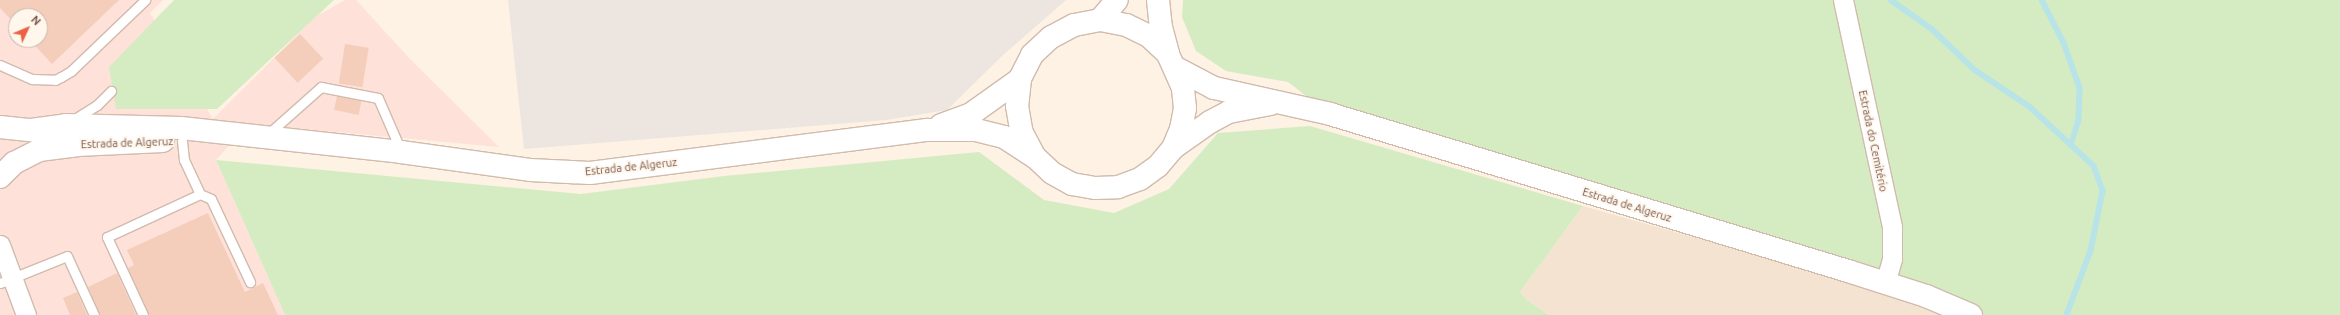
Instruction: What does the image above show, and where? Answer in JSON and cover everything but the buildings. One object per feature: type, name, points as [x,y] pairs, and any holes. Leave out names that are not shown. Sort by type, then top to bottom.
[{"type":"main road","points":[[1100,20],[1117,0]]},
{"type":"main road","points":[[1158,0],[1161,27],[1172,61]]},
{"type":"main road","name":"Estrada de Algeruz","points":[[1035,157],[1022,133],[1017,106],[1020,79],[1032,55],[1051,37],[1074,24],[1100,20],[1126,25],[1149,36],[1172,61],[1214,88],[1330,114],[1885,283],[1971,315]]},
{"type":"main road","name":"Estrada de Algeruz","points":[[1172,61],[1183,88],[1184,108],[1181,129],[1173,148]]},
{"type":"main road","name":"Estrada de Algeruz","points":[[927,130],[971,114],[1020,79]]},
{"type":"main road","name":"Estrada de Algeruz","points":[[0,128],[31,130],[65,125],[181,128],[401,152],[530,170],[590,172],[927,130],[989,132],[1004,137],[1035,157],[1052,173],[1072,184],[1095,188],[1110,187],[1140,179],[1158,166],[1173,148],[1210,122],[1229,112],[1281,103]]},
{"type":"main road","name":"Estrada de Algeruz","points":[[0,177],[24,158],[56,147],[128,141],[264,138]]},
{"type":"main road","points":[[0,156],[0,169]]},
{"type":"street","name":"Estrada do Cemitério","points":[[1843,0],[1892,232],[1892,259],[1885,283]]},
{"type":"street","points":[[0,245],[6,281],[26,315]]},
{"type":"lane","points":[[0,65],[32,79],[55,80],[72,71],[145,0]]},
{"type":"lane","points":[[264,138],[321,87],[378,98],[401,152]]},
{"type":"lane","points":[[65,125],[97,104],[110,91]]},
{"type":"lane","points":[[182,141],[184,160],[200,194],[211,199],[250,282]]},
{"type":"lane","points":[[143,315],[107,237],[200,194]]},
{"type":"lane","points":[[6,281],[67,256],[94,315]]},
{"type":"shaded area","points":[[0,0],[163,0],[150,13],[213,119],[315,17],[345,0],[356,0],[411,60],[499,147],[248,124],[216,160],[285,315],[0,315]]},
{"type":"shaded area","points":[[508,0],[1066,0],[1003,55],[947,110],[886,120],[524,149]]},
{"type":"shaded area","points":[[1583,206],[1877,289],[1939,315],[1549,315],[1527,300],[1520,292]]},
{"type":"green space","points":[[174,0],[334,0],[217,109],[116,109],[109,67]]},
{"type":"green space","points":[[1183,0],[2340,0],[2340,315],[1973,315],[1314,102],[1288,82],[1226,71],[1196,51],[1182,17]]},
{"type":"green space","points":[[1310,126],[1583,206],[1520,292],[1527,300],[1549,315],[285,315],[216,160],[581,194],[724,176],[979,152],[1044,200],[1114,213],[1169,189],[1218,133]]},
{"type":"waterway","points":[[1891,0],[1932,29],[1975,70],[2030,107],[2094,166],[2103,191],[2091,251],[2067,315]]},
{"type":"waterway","points":[[2042,0],[2064,43],[2080,88],[2079,120],[2072,143]]}]
